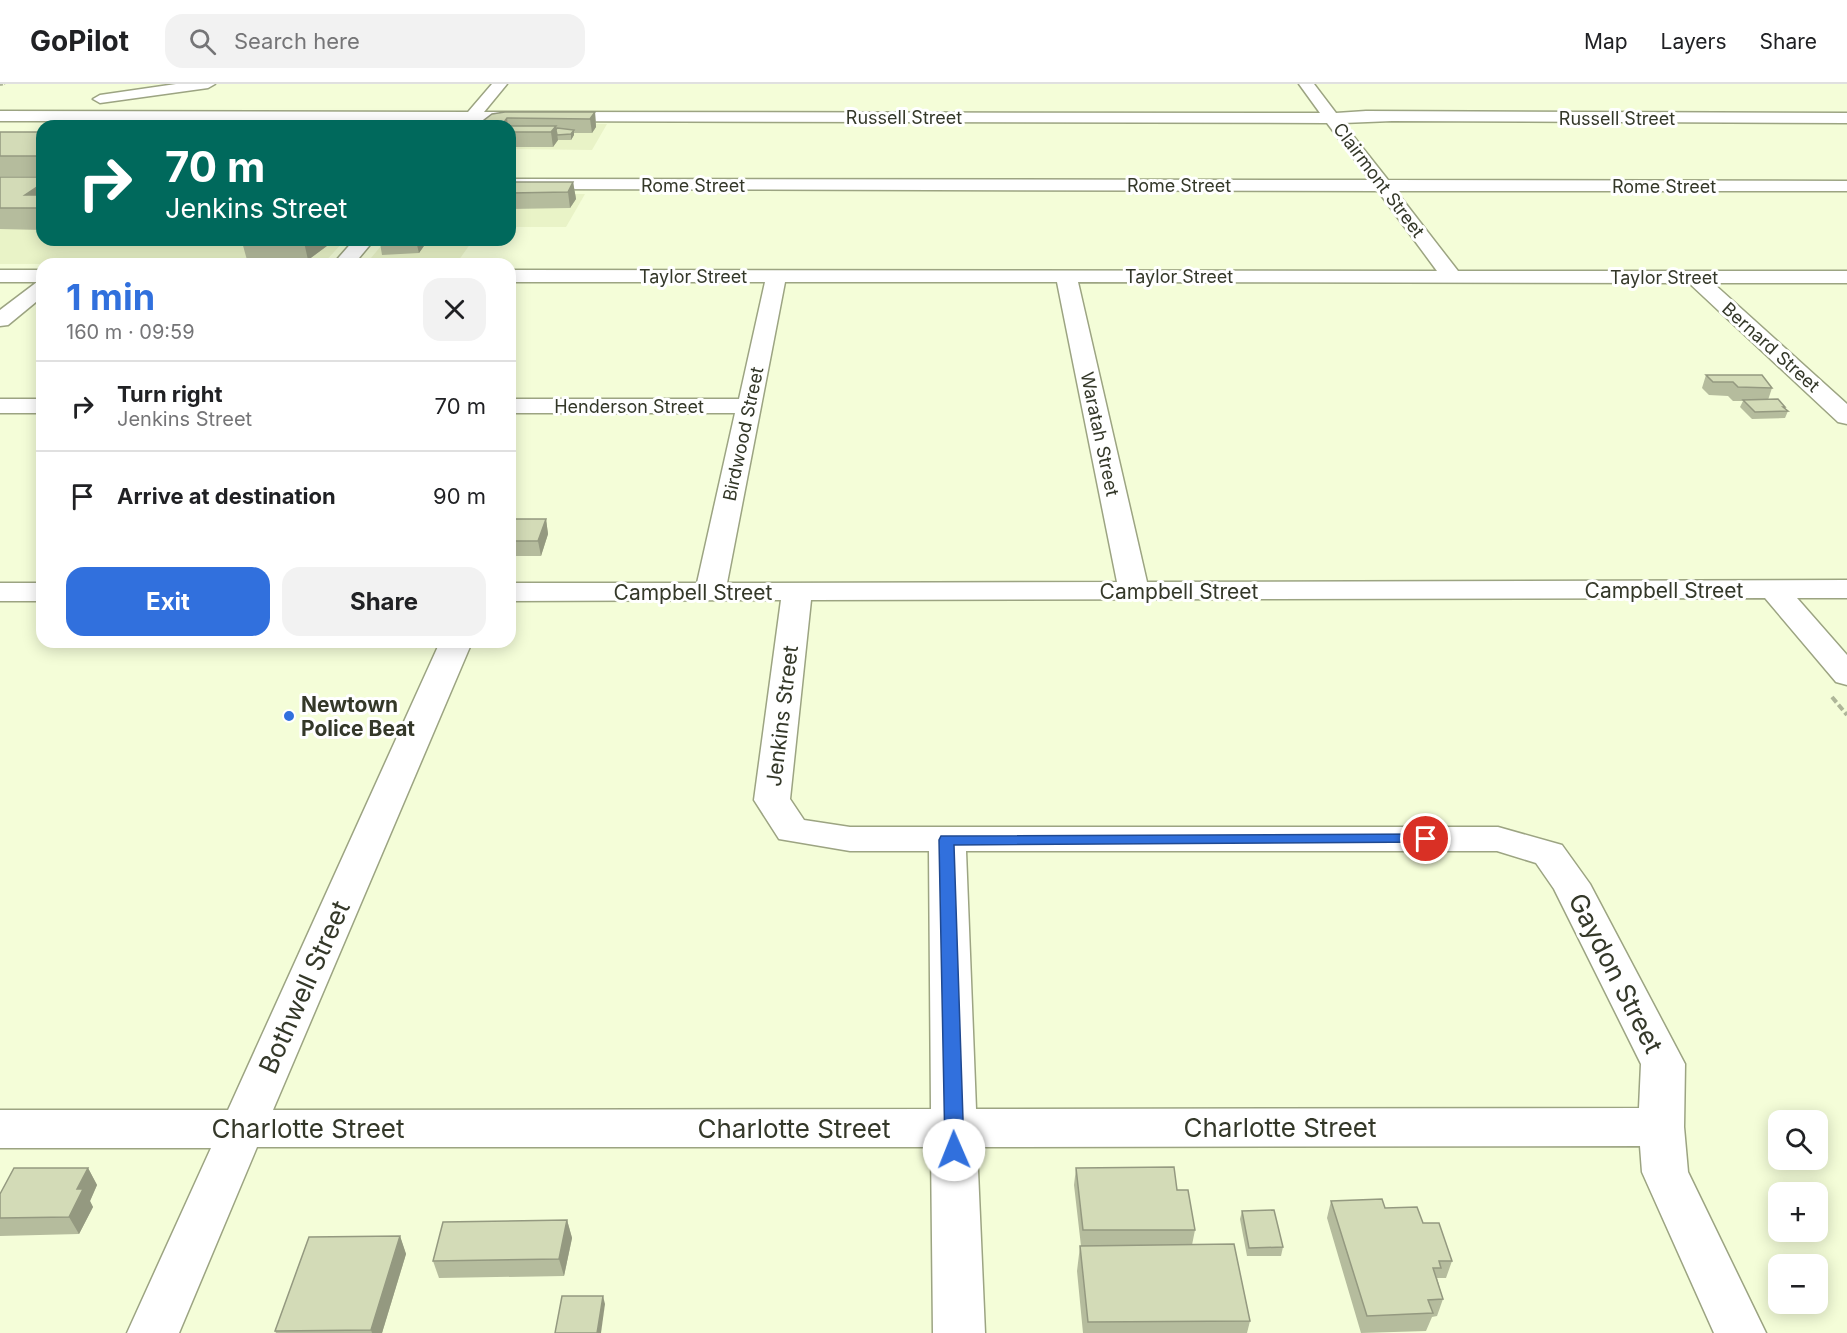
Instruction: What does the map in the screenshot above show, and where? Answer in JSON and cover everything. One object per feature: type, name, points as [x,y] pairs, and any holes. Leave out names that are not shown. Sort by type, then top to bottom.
[{"type":"street","points":[[5,116],[33,108],[208,84]]},
{"type":"street","points":[[469,120],[500,84]]},
{"type":"street","name":"Clairmont Street","points":[[1306,84],[1452,277]]},
{"type":"street","name":"Russell Street","points":[[5,116],[415,116],[457,120]]},
{"type":"street","name":"Russell Street","points":[[481,120],[533,116],[1275,118],[1311,120],[1331,118],[1847,118]]},
{"type":"street","name":"Rome Street","points":[[516,184],[1847,186]]},
{"type":"street","points":[[348,258],[359,246]]},
{"type":"street","points":[[0,276],[36,276]]},
{"type":"street","name":"Taylor Street","points":[[516,276],[1847,277]]},
{"type":"street","name":"Waratah Street","points":[[1066,276],[1134,591]]},
{"type":"street","name":"Birdwood Street","points":[[710,592],[776,277]]},
{"type":"street","name":"Bernard Street","points":[[1694,277],[1847,417]]},
{"type":"street","points":[[0,320],[36,292]]},
{"type":"street","points":[[0,406],[36,406]]},
{"type":"street","name":"Henderson Street","points":[[516,406],[748,406]]},
{"type":"street","points":[[1773,589],[1847,675]]},
{"type":"street","name":"Campbell Street","points":[[516,592],[1847,589]]},
{"type":"street","points":[[0,592],[36,592]]},
{"type":"street","name":"Jenkins Street","points":[[797,592],[772,800],[792,830],[850,839],[1498,838],[1549,854]]},
{"type":"street","name":"Bothwell Street","points":[[153,1333],[453,648]]},
{"type":"street","points":[[946,840],[959,1333]]},
{"type":"street","name":"Gaydon Street","points":[[1549,854],[1571,884],[1663,1064],[1661,1126],[1665,1172],[1740,1333]]},
{"type":"street","name":"Charlotte Street","points":[[0,1129],[1661,1126]]},
{"type":"path","points":[[0,85],[5,84]]},
{"type":"shaded area","points":[[516,124],[607,124],[592,150],[516,149]]},
{"type":"shaded area","points":[[0,193],[36,193],[36,246],[340,246],[328,258],[36,258],[36,264],[0,264]]},
{"type":"shaded area","points":[[516,193],[585,194],[566,227],[516,227]]},
{"type":"shaded area","points":[[381,246],[469,246],[460,258],[371,258]]},
{"type":"building","points":[[505,112],[595,112],[590,119],[507,118],[506,120],[484,120],[492,114]]},
{"type":"building","points":[[516,126],[556,126],[551,132],[516,132]]},
{"type":"building","points":[[557,128],[574,130],[571,134],[557,135]]},
{"type":"building","points":[[0,132],[36,132],[36,156],[0,156]]},
{"type":"building","points":[[0,177],[36,177],[36,188],[25,195],[36,195],[36,208],[0,208]]},
{"type":"building","points":[[516,182],[573,182],[568,192],[516,193]]},
{"type":"building","points":[[1706,375],[1762,375],[1772,388],[1738,387],[1733,382],[1713,382]]},
{"type":"building","points":[[1778,399],[1788,411],[1755,412],[1743,400]]},
{"type":"building","points":[[516,519],[546,519],[538,541],[516,541]]},
{"type":"building","points":[[1174,1167],[1177,1190],[1188,1190],[1195,1230],[1083,1230],[1076,1168]]},
{"type":"building","points":[[14,1168],[88,1168],[77,1189],[83,1189],[69,1217],[0,1218],[0,1194]]},
{"type":"building","points":[[1382,1199],[1385,1208],[1417,1207],[1423,1223],[1439,1223],[1452,1261],[1439,1261],[1441,1268],[1433,1268],[1443,1299],[1428,1300],[1433,1313],[1367,1316],[1331,1201]]},
{"type":"building","points":[[1274,1210],[1283,1247],[1249,1248],[1242,1211]]},
{"type":"building","points":[[567,1220],[559,1259],[433,1261],[443,1222]]},
{"type":"building","points":[[400,1236],[371,1330],[275,1331],[309,1237]]},
{"type":"building","points":[[1234,1244],[1250,1321],[1088,1322],[1080,1246]]},
{"type":"building","points":[[562,1296],[603,1296],[597,1333],[555,1333]]},
{"type":"place","name":"Newtown Police Beat","points":[[289,716]]},
{"type":"route","points":[[954,1150],[946,840],[1426,839]]}]
